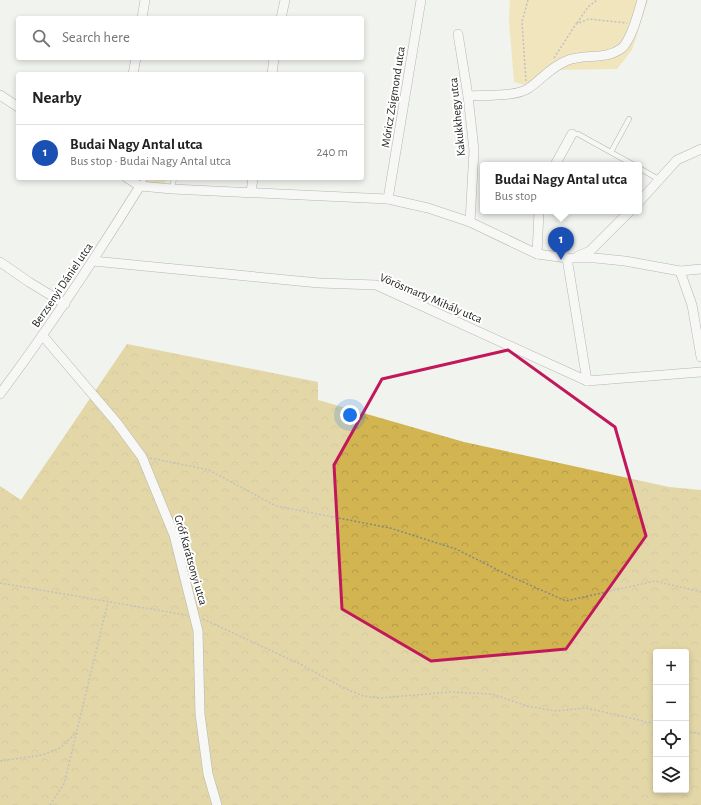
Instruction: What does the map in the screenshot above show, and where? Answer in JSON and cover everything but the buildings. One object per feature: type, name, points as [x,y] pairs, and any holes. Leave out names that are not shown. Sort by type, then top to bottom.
[{"type":"street","points":[[142,16],[145,0]]},
{"type":"street","points":[[281,16],[285,0]]},
{"type":"street","name":"Móricz Zsigmond utca","points":[[388,199],[421,0]]},
{"type":"street","points":[[468,96],[518,92],[528,89],[554,67],[567,60],[607,56],[622,47],[637,18],[642,0]]},
{"type":"street","name":"Kakukkhegy utca","points":[[458,34],[468,96],[474,150],[470,222]]},
{"type":"street","points":[[134,72],[136,60]]},
{"type":"street","points":[[272,72],[274,60]]},
{"type":"street","points":[[0,95],[16,106]]},
{"type":"street","points":[[557,162],[572,134]]},
{"type":"street","points":[[642,199],[677,160],[701,149]]},
{"type":"street","points":[[251,192],[253,180]]},
{"type":"street","points":[[143,182],[172,189],[388,199],[428,208],[470,222],[537,254],[571,258],[625,261],[680,271],[701,270]]},
{"type":"street","name":"Berzsenyi Dániel utca","points":[[0,394],[65,304],[143,182]]},
{"type":"street","points":[[537,254],[539,214]]},
{"type":"street","points":[[571,258],[590,251],[627,214]]},
{"type":"street","points":[[571,258],[587,381]]},
{"type":"street","points":[[0,262],[65,304]]},
{"type":"street","name":"Vörösmarty Mihály utca","points":[[93,262],[319,283],[376,285],[587,381],[701,372]]},
{"type":"street","points":[[680,271],[692,305],[701,357]]},
{"type":"street","name":"Gróf Karátsonyi utca","points":[[43,336],[116,423],[142,457],[174,535],[195,616],[199,646],[200,714],[208,774],[218,805]]},
{"type":"lane","points":[[611,152],[629,119]]},
{"type":"lane","points":[[572,134],[578,134],[629,162]]},
{"type":"lane","points":[[642,170],[660,180]]},
{"type":"lane","points":[[172,189],[174,180]]},
{"type":"path","points":[[528,0],[522,22],[525,79],[528,89]]},
{"type":"path","points":[[552,60],[588,7],[597,0]]},
{"type":"path","points":[[576,24],[589,19],[623,23],[630,22],[637,18]]},
{"type":"path","points":[[142,457],[209,470],[276,506],[390,528],[456,549],[514,578],[566,601],[655,581],[701,592]]},
{"type":"path","points":[[0,583],[195,616],[302,665],[344,688],[363,696],[380,698],[450,692],[492,694],[534,708],[555,711],[586,708],[653,723]]},
{"type":"path","points":[[50,805],[64,784],[108,602]]},
{"type":"path","points":[[0,761],[42,755],[60,748],[76,732]]},
{"type":"path","points":[[689,732],[701,734]]},
{"type":"highlighted area","points":[[508,350],[615,427],[646,536],[566,649],[431,661],[342,609],[334,465],[382,379]]},
{"type":"shaded area","points":[[510,0],[648,0],[632,50],[617,69],[556,70],[534,88],[514,82],[509,20]]},
{"type":"shaded area","points":[[147,180],[167,180],[162,184],[146,182]]},
{"type":"green space","points":[[127,344],[318,382],[318,400],[464,442],[669,487],[701,490],[701,805],[0,805],[0,486],[21,500]]},
{"type":"place","name":"Budai Nagy Antal utca","points":[[561,260]]}]
